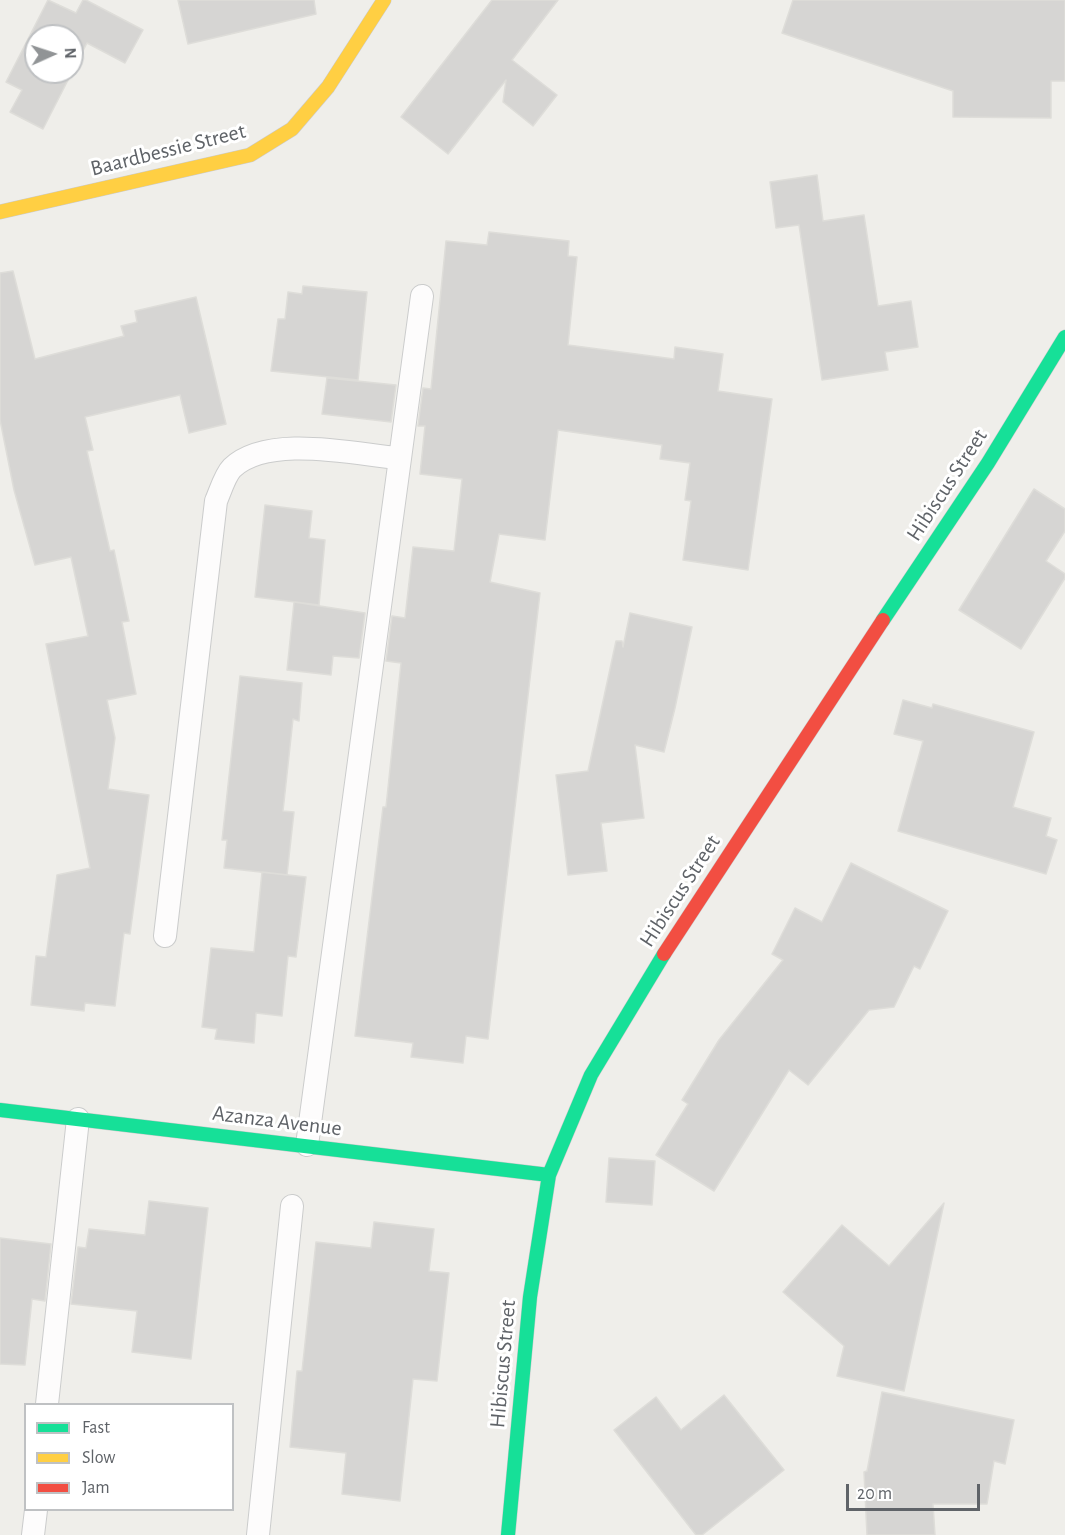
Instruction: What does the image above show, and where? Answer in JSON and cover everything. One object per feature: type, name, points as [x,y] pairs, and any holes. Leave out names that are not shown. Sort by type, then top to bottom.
[{"type":"street","name":"Baardbessie Street","points":[[0,212],[250,155],[292,129],[328,87],[384,0]]},
{"type":"street","name":"Hibiscus Street","points":[[508,1535],[530,1297],[549,1175],[591,1075],[616,1030],[776,780],[988,463],[1065,337]]},
{"type":"street","name":"Azanza Avenue","points":[[0,1110],[549,1175]]},
{"type":"lane","points":[[307,1145],[398,458],[422,296]]},
{"type":"lane","points":[[165,936],[216,501],[231,469],[262,452],[294,448],[398,458]]},
{"type":"lane","points":[[47,1403],[78,1119]]},
{"type":"lane","points":[[258,1535],[292,1206]]},
{"type":"lane","points":[[33,1535],[36,1511]]},
{"type":"building","points":[[48,0],[76,13],[83,0],[86,0],[143,30],[125,63],[87,43],[84,49],[84,24],[36,24]]},
{"type":"building","points":[[178,0],[314,0],[316,14],[188,44]]},
{"type":"building","points":[[492,0],[558,0],[512,60],[557,95],[533,126],[503,102],[506,80],[448,154],[401,117]]},
{"type":"building","points":[[793,0],[1065,0],[1065,81],[1051,81],[1051,118],[953,117],[953,91],[782,33]]},
{"type":"building","points":[[24,47],[24,84],[66,84],[43,129],[10,112],[22,90],[6,82]]},
{"type":"building","points":[[817,175],[823,221],[864,215],[878,306],[911,301],[918,347],[885,352],[888,370],[822,380],[799,225],[776,228],[770,182]]},
{"type":"building","points":[[489,232],[569,241],[568,256],[577,257],[568,345],[674,359],[675,347],[723,354],[718,391],[772,399],[748,570],[683,560],[691,501],[685,500],[690,463],[660,459],[662,445],[558,430],[545,540],[499,534],[490,582],[540,593],[488,1039],[466,1036],[463,1063],[411,1057],[413,1043],[355,1036],[383,807],[386,807],[401,663],[386,661],[392,616],[405,618],[413,547],[454,551],[462,479],[420,474],[425,426],[418,426],[423,388],[431,389],[446,241],[487,245]]},
{"type":"building","points":[[13,271],[35,359],[124,336],[121,326],[137,322],[135,311],[196,297],[226,424],[189,433],[180,395],[85,417],[93,450],[87,451],[110,551],[114,550],[129,621],[122,622],[136,694],[107,700],[115,738],[108,789],[149,795],[130,934],[124,933],[115,1006],[85,1003],[84,1011],[31,1005],[36,956],[46,957],[57,875],[90,868],[46,644],[88,636],[71,557],[35,565],[14,490],[0,420],[0,273]]},
{"type":"building","points":[[303,286],[367,292],[358,380],[271,371],[278,319],[285,319],[288,292],[302,294]]},
{"type":"building","points":[[327,378],[396,385],[391,422],[322,414]]},
{"type":"building","points":[[1034,489],[1065,509],[1065,531],[1046,561],[1065,574],[1065,578],[1021,649],[959,610]]},
{"type":"building","points":[[265,505],[312,511],[309,538],[325,540],[319,605],[255,597]]},
{"type":"building","points":[[294,602],[365,613],[359,658],[333,656],[331,675],[287,670]]},
{"type":"building","points":[[630,613],[692,627],[675,708],[664,752],[635,745],[644,818],[601,823],[607,871],[568,875],[556,775],[588,771],[616,641],[622,641],[623,647]]},
{"type":"building","points":[[240,676],[302,683],[299,721],[293,719],[283,811],[294,812],[287,875],[224,868],[227,840],[222,840]]},
{"type":"building","points":[[903,700],[932,708],[933,704],[1034,732],[1013,807],[1051,818],[1046,836],[1057,840],[1046,874],[898,831],[923,741],[894,734]]},
{"type":"building","points":[[851,863],[948,911],[920,969],[914,966],[894,1007],[869,1010],[808,1085],[789,1070],[714,1191],[656,1155],[688,1104],[682,1100],[719,1040],[783,960],[772,954],[795,908],[822,922]]},
{"type":"building","points":[[262,872],[306,877],[296,957],[288,956],[282,1016],[256,1013],[254,1043],[215,1039],[217,1029],[202,1027],[211,948],[254,952]]},
{"type":"building","points":[[609,1158],[655,1161],[652,1205],[606,1202]]},
{"type":"building","points":[[149,1201],[208,1208],[191,1359],[132,1352],[137,1311],[71,1304],[78,1247],[86,1248],[89,1229],[145,1235]]},
{"type":"building","points":[[944,1203],[904,1391],[837,1376],[844,1346],[783,1292],[842,1225],[889,1266]]},
{"type":"building","points":[[374,1222],[434,1229],[429,1271],[449,1273],[437,1381],[413,1379],[400,1501],[342,1494],[346,1453],[290,1447],[297,1371],[302,1371],[316,1242],[371,1248]]},
{"type":"building","points":[[0,1238],[51,1244],[45,1301],[32,1299],[25,1365],[0,1364]]},
{"type":"building","points":[[882,1392],[1014,1420],[1005,1464],[994,1461],[987,1504],[933,1504],[935,1535],[867,1535],[864,1472],[867,1471]]},
{"type":"building","points":[[724,1395],[784,1470],[702,1535],[696,1535],[614,1430],[656,1397],[681,1430]]},
{"type":"traffic: fast","points":[[883,620],[988,463],[1065,337]]},
{"type":"traffic: fast","points":[[508,1535],[530,1297],[549,1175],[591,1075],[664,954]]},
{"type":"traffic: fast","points":[[0,1110],[549,1175]]},
{"type":"traffic: slow","points":[[0,212],[250,155],[292,129],[328,87],[384,0]]},
{"type":"traffic: jam","points":[[664,954],[883,620]]}]
